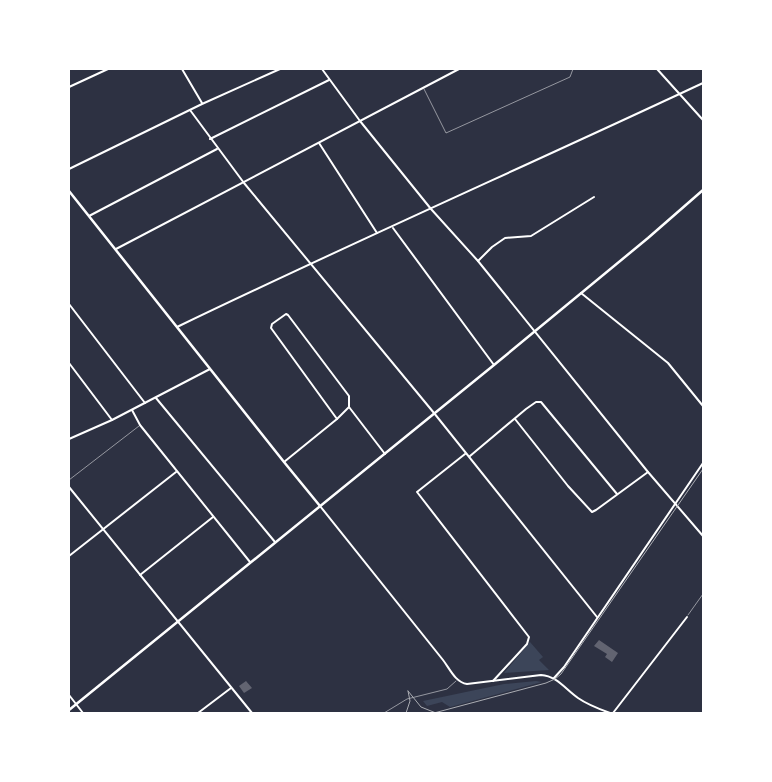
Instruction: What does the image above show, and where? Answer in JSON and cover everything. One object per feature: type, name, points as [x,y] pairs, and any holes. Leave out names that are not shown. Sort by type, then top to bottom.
[{"type":"main road","points":[[69,710],[534,332],[703,190]]},
{"type":"main road","points":[[69,192],[320,506]]},
{"type":"street","points":[[69,87],[108,69]]},
{"type":"street","points":[[182,69],[202,104]]},
{"type":"street","points":[[69,169],[202,104],[280,69]]},
{"type":"street","points":[[322,69],[360,121],[431,209],[478,261],[648,472],[703,536]]},
{"type":"street","points":[[116,250],[459,69]]},
{"type":"street","points":[[657,69],[703,120]]},
{"type":"street","points":[[210,139],[329,80]]},
{"type":"street","points":[[177,328],[310,263],[378,234],[703,83]]},
{"type":"street","points":[[190,110],[244,183],[434,413],[597,617]]},
{"type":"street","points":[[319,143],[378,234]]},
{"type":"street","points":[[89,216],[217,148]]},
{"type":"street","points":[[478,261],[492,247],[505,238],[531,236],[594,197]]},
{"type":"street","points":[[393,227],[494,364]]},
{"type":"street","points":[[581,293],[668,363],[703,406]]},
{"type":"street","points":[[69,304],[145,403]]},
{"type":"street","points":[[337,419],[271,328],[272,324],[284,315],[288,315],[349,396],[349,406],[385,454]]},
{"type":"street","points":[[69,363],[112,420]]},
{"type":"street","points":[[69,438],[112,420],[210,369]]},
{"type":"street","points":[[156,398],[275,542]]},
{"type":"street","points":[[469,457],[536,402],[542,402],[617,494]]},
{"type":"street","points":[[284,462],[337,419],[349,406]]},
{"type":"street","points":[[132,410],[140,425],[176,472],[250,562]]},
{"type":"street","points":[[514,419],[568,486],[590,510],[596,510],[648,472]]},
{"type":"street","points":[[466,454],[417,492],[529,637],[527,644],[493,681]]},
{"type":"street","points":[[554,678],[564,667],[703,462]]},
{"type":"street","points":[[69,556],[176,472]]},
{"type":"street","points":[[69,487],[252,713]]},
{"type":"street","points":[[320,506],[461,683],[467,684],[541,675],[554,678],[578,698],[612,713],[686,617]]},
{"type":"street","points":[[140,575],[213,517]]},
{"type":"street","points":[[198,713],[231,688]]},
{"type":"street","points":[[69,695],[83,713]]},
{"type":"lane","points":[[423,88],[446,133],[570,77],[573,69]]},
{"type":"lane","points":[[69,480],[140,425]]},
{"type":"lane","points":[[686,617],[703,594]]},
{"type":"lane","points":[[384,713],[400,701],[447,689],[457,680]]},
{"type":"shaded area","points":[[530,642],[543,657],[539,660],[549,670],[504,673]]},
{"type":"shaded area","points":[[542,682],[450,707],[442,702],[427,706],[423,701],[504,684]]},
{"type":"building","points":[[599,640],[618,653],[612,662],[605,657],[607,654],[594,646]]},
{"type":"building","points":[[246,681],[252,688],[244,693],[239,686]]},
{"type":"tram line","points":[[434,713],[546,683],[561,674],[703,469]]},
{"type":"tram line","points":[[408,691],[421,707],[436,713]]},
{"type":"tram line","points":[[406,713],[410,701],[408,691]]}]
